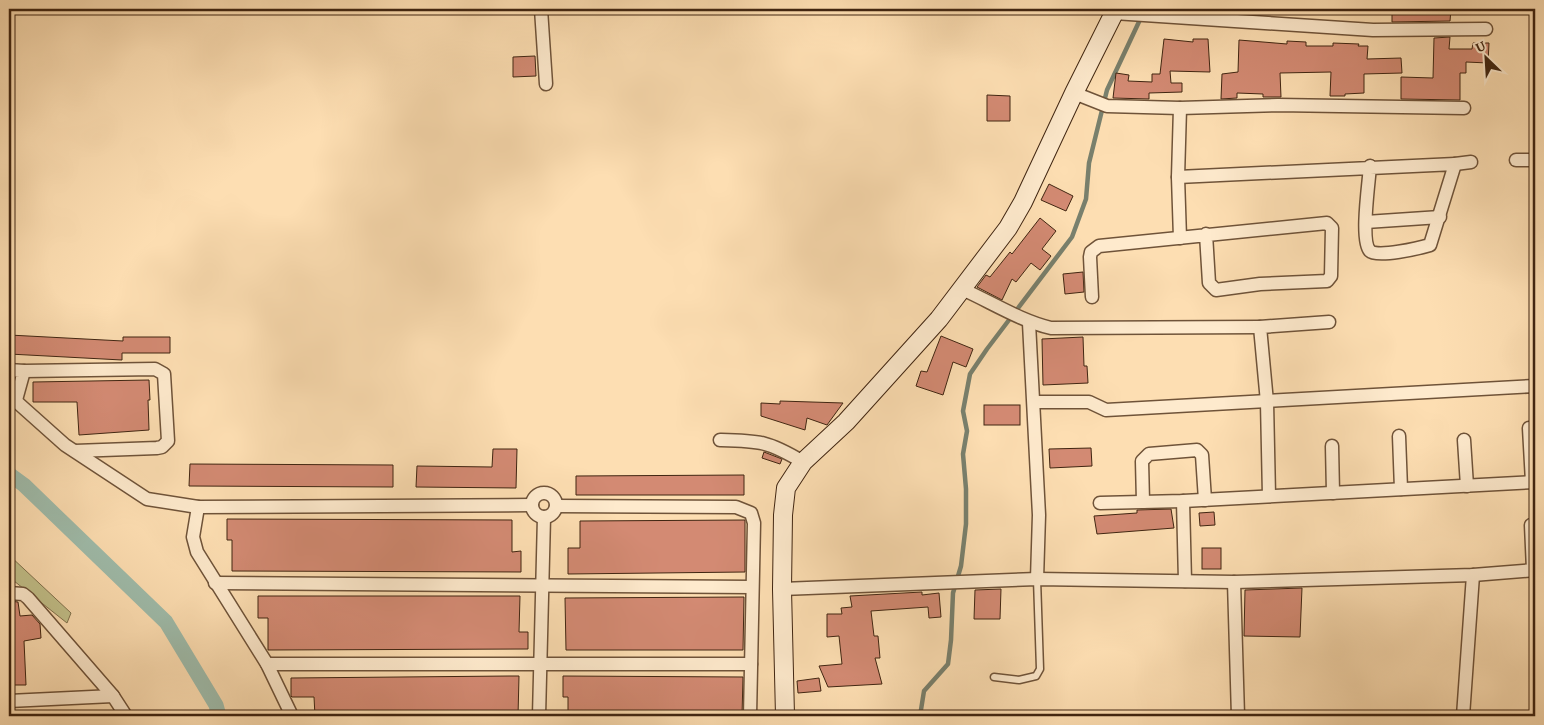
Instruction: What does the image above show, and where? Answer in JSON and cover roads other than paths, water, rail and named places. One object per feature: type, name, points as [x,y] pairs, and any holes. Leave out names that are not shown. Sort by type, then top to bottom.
[{"type":"main road","points":[[784,716],[782,589],[785,495],[791,478],[803,462],[846,422],[939,319],[1003,235],[1081,96],[1120,12]]},
{"type":"street","points":[[541,9],[546,84]]},
{"type":"street","points":[[1120,12],[1373,30],[1486,29]]},
{"type":"street","points":[[1081,96],[1107,106],[1180,108],[1278,104],[1464,108]]},
{"type":"street","points":[[1180,108],[1178,177],[1180,238]]},
{"type":"street","points":[[1516,160],[1535,160]]},
{"type":"street","points":[[1178,177],[1471,162]]},
{"type":"street","points":[[1370,166],[1366,245],[1369,250],[1376,254],[1430,245],[1455,164]]},
{"type":"street","points":[[1366,222],[1440,217]]},
{"type":"street","points":[[1092,297],[1090,257],[1091,252],[1099,246],[1206,234],[1328,223],[1332,228],[1331,276],[1327,281],[1260,284],[1216,290],[1209,283],[1206,234]]},
{"type":"street","points":[[962,289],[1001,306],[1029,323],[1051,328],[1260,327],[1329,322]]},
{"type":"street","points":[[1029,323],[1035,402],[1039,515],[1037,579]]},
{"type":"street","points":[[1260,327],[1267,402],[1269,496]]},
{"type":"street","points":[[9,370],[155,369],[164,374],[167,444],[157,448],[75,451]]},
{"type":"street","points":[[24,371],[12,398],[75,451],[147,499],[198,507],[532,505]]},
{"type":"street","points":[[1035,402],[1089,402],[1106,410],[1535,386]]},
{"type":"street","points":[[1100,503],[1205,500],[1534,482],[1529,428]]},
{"type":"street","points":[[1399,436],[1401,489]]},
{"type":"street","points":[[720,440],[762,442],[777,446],[803,462]]},
{"type":"street","points":[[1464,440],[1467,486]]},
{"type":"street","points":[[1332,446],[1333,493]]},
{"type":"street","points":[[1144,502],[1142,461],[1144,457],[1149,454],[1197,450],[1202,455],[1205,500]]},
{"type":"street","points":[[544,494],[553,497],[556,506],[553,513],[544,517],[536,514],[532,505],[536,497],[544,494]]},
{"type":"street","points":[[1183,501],[1185,581]]},
{"type":"street","points":[[556,506],[743,508],[751,513],[754,523],[750,716]]},
{"type":"street","points":[[198,507],[193,538],[194,544],[215,583],[267,664],[292,716]]},
{"type":"street","points":[[539,716],[544,517]]},
{"type":"street","points":[[782,589],[944,581],[1037,579],[1234,582],[1473,575],[1534,570],[1531,525]]},
{"type":"street","points":[[1463,716],[1473,575]]},
{"type":"street","points":[[1234,582],[1238,716]]},
{"type":"street","points":[[215,583],[752,587]]},
{"type":"street","points":[[9,593],[23,594],[28,598],[114,696],[126,716]]},
{"type":"street","points":[[267,664],[751,664]]},
{"type":"street","points":[[9,701],[114,696]]},
{"type":"lane","points":[[994,677],[1019,680],[1036,676],[1040,669],[1037,579]]},
{"type":"waterway","points":[[920,716],[924,691],[948,664],[953,593],[961,566],[966,524],[963,454],[967,431],[963,411],[970,374],[1072,237],[1086,199],[1089,163],[1107,90],[1145,9]]},
{"type":"waterway","points":[[9,474],[24,485],[166,622],[216,705],[219,716]]}]
